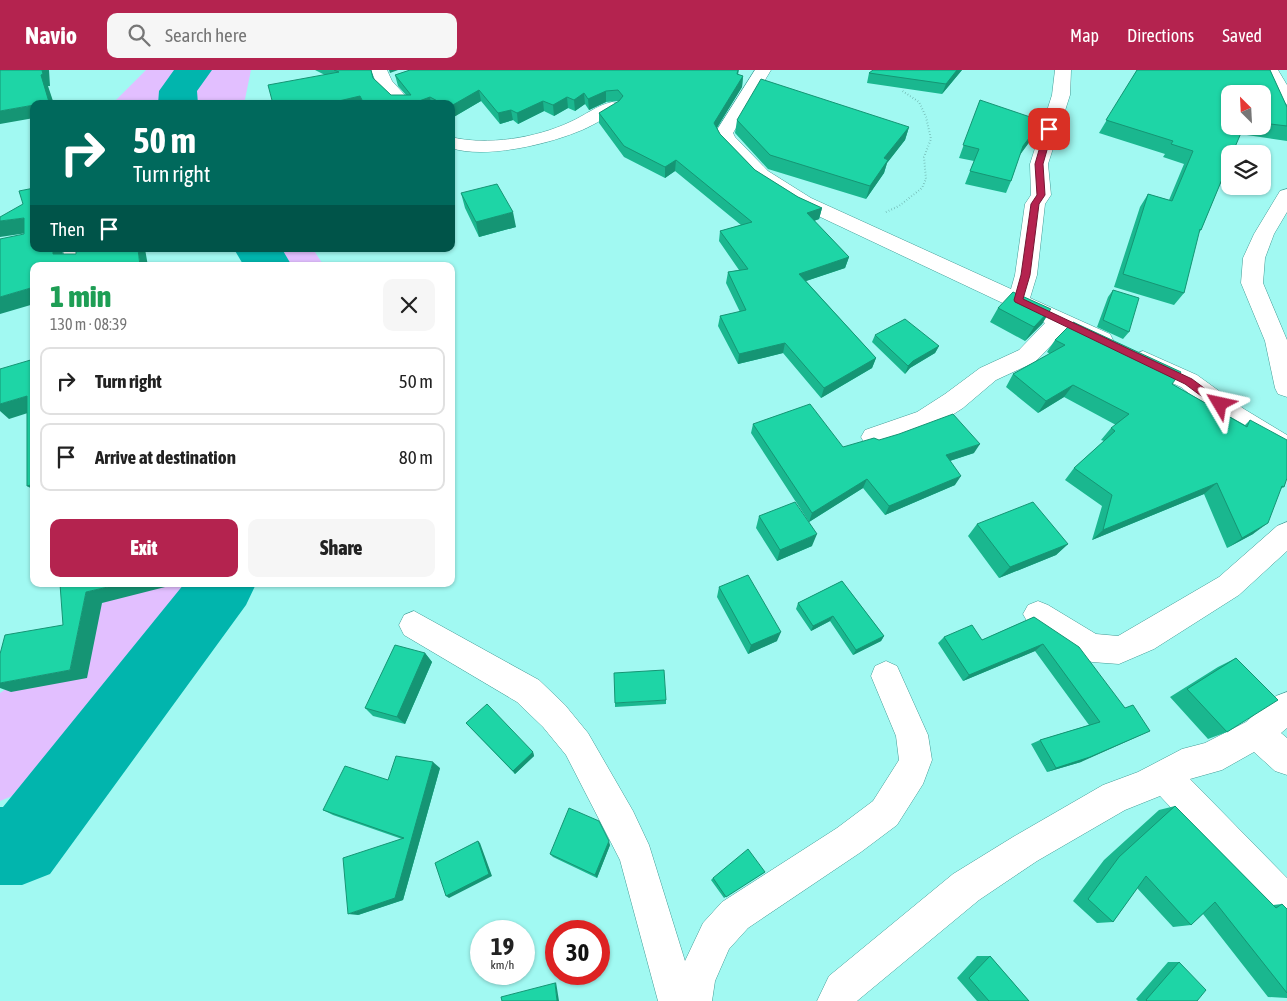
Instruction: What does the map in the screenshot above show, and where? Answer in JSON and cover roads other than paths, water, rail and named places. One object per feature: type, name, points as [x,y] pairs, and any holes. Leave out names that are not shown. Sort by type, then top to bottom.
[{"type":"street","points":[[764,70],[724,132],[726,139],[761,174],[804,202],[1189,381],[1235,416],[1287,447]]},
{"type":"street","points":[[1018,300],[1026,275],[1035,204],[1041,195],[1039,164],[1061,95],[1063,70]]},
{"type":"street","points":[[1270,70],[1287,99]]},
{"type":"street","points":[[382,77],[401,77]]},
{"type":"street","points":[[382,77],[401,100]]},
{"type":"street","points":[[455,144],[467,148],[486,147],[565,131],[612,107]]},
{"type":"street","points":[[1287,195],[1264,234],[1254,258],[1252,283],[1276,341],[1287,388]]},
{"type":"street","points":[[874,437],[926,419],[954,401],[988,374],[1027,356],[1060,321]]},
{"type":"street","points":[[1038,614],[1092,648],[1118,650],[1143,639],[1229,586],[1287,534]]},
{"type":"street","points":[[414,625],[528,692],[554,716],[577,744],[621,823],[637,857],[677,1001]]},
{"type":"street","points":[[694,1001],[696,978],[716,936],[735,915],[849,840],[885,813],[911,772],[916,760],[912,736],[886,676]]},
{"type":"street","points":[[836,1001],[842,989],[966,887],[1115,797],[1147,785],[1182,765],[1210,758],[1257,733],[1287,707]]},
{"type":"street","points":[[1257,733],[1287,759]]},
{"type":"street","points":[[1162,776],[1287,904]]},
{"type":"waterway","points":[[178,100],[178,91],[193,70]]},
{"type":"waterway","points":[[260,252],[266,262]]},
{"type":"waterway","points":[[0,846],[22,846],[221,587]]}]
